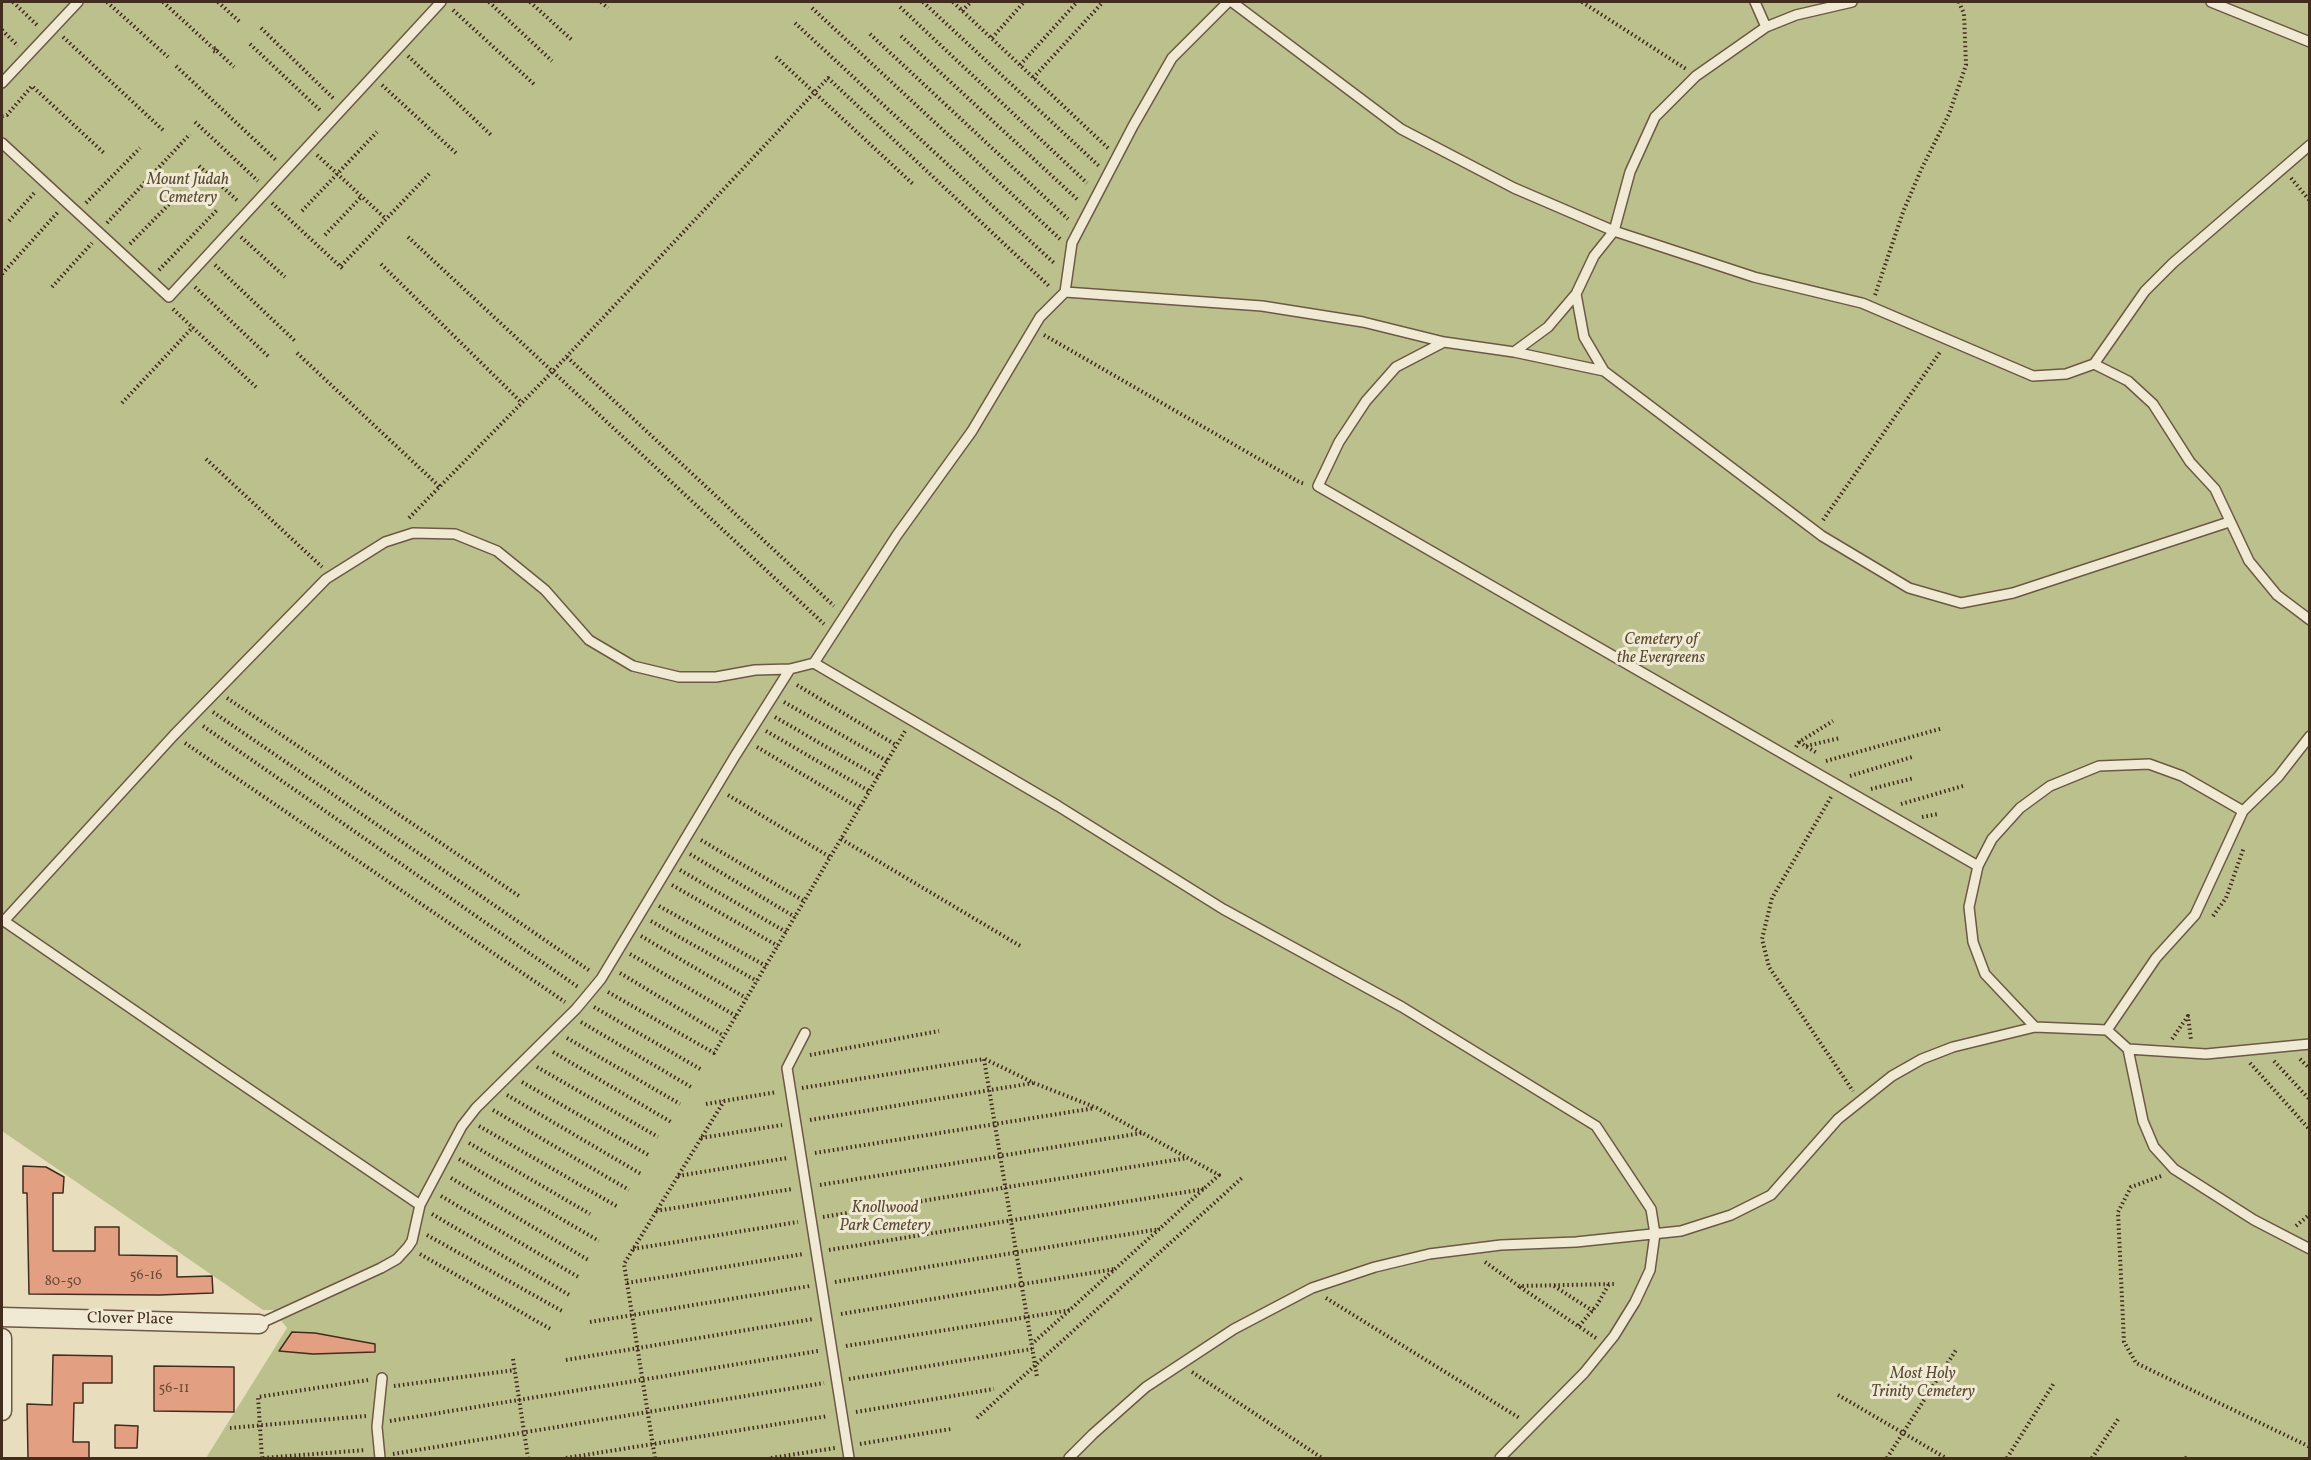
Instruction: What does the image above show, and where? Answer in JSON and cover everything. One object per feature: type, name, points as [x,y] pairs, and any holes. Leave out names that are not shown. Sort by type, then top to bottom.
[{"type":"street","name":"Clover Place","points":[[2,1317],[259,1324]]},
{"type":"street","points":[[2,1338],[2,1411]]},
{"type":"lane","points":[[2,82],[78,2]]},
{"type":"lane","points":[[2,143],[169,297],[441,2]]},
{"type":"lane","points":[[420,1205],[4,921],[174,735],[331,575],[385,542],[412,533],[455,534],[497,551],[545,590],[590,640],[633,666],[679,677],[716,677],[755,670],[790,669],[814,663],[897,535],[972,431],[1040,317],[1063,295],[1071,250],[1079,230],[1172,58],[1230,2],[1401,129],[1514,188],[1614,231],[1754,277],[1871,308],[2033,376],[2066,374],[2094,364],[2145,291],[2173,263],[2310,145]]},
{"type":"lane","points":[[1755,2],[1766,27]]},
{"type":"lane","points":[[1514,352],[1548,327],[1576,294],[1594,256],[1614,231],[1630,172],[1655,117],[1696,76],[1766,27],[1796,15],[1852,2]]},
{"type":"lane","points":[[2211,2],[2310,42]]},
{"type":"lane","points":[[1576,294],[1584,337],[1604,371],[1815,531],[1909,588],[1960,603],[2013,593],[2229,522]]},
{"type":"lane","points":[[1063,295],[1262,306],[1363,322],[1444,342],[1514,352],[1604,371]]},
{"type":"lane","points":[[1444,342],[1396,367],[1373,392],[1339,442],[1318,486],[1978,866]]},
{"type":"lane","points":[[2094,364],[2128,381],[2153,404],[2190,462],[2215,489],[2249,561],[2277,595],[2310,620]]},
{"type":"lane","points":[[814,663],[1058,806],[1223,909],[1402,1007],[1596,1126],[1651,1209],[1655,1234],[1650,1270],[1635,1302],[1607,1345],[1584,1373],[1500,1458]]},
{"type":"lane","points":[[259,1324],[381,1268],[397,1259],[408,1247],[420,1205],[462,1126],[476,1108],[576,1010],[601,979],[790,669]]},
{"type":"lane","points":[[2107,1030],[2156,958],[2195,915],[2243,811],[2278,777],[2310,736]]},
{"type":"lane","points":[[2035,1027],[1985,974],[1973,942],[1969,907],[1978,866],[1992,838],[2020,808],[2050,786],[2099,766],[2149,764],[2182,776],[2243,811]]},
{"type":"lane","points":[[1069,1458],[1146,1387],[1234,1329],[1312,1288],[1375,1267],[1429,1254],[1501,1245],[1576,1242],[1681,1231],[1731,1215],[1771,1195],[1838,1119],[1892,1076],[1922,1059],[1953,1047],[2035,1027],[2107,1030],[2128,1049],[2143,1120],[2154,1147],[2174,1169],[2254,1220],[2310,1250]]},
{"type":"lane","points":[[805,1033],[787,1068],[849,1458]]},
{"type":"lane","points":[[2128,1049],[2192,1053],[2310,1044]]},
{"type":"lane","points":[[379,1454],[378,1419],[382,1383]]},
{"type":"path","points":[[13,2],[50,31],[164,131]]},
{"type":"path","points":[[107,2],[168,57]]},
{"type":"path","points":[[163,2],[234,67]]},
{"type":"path","points":[[218,2],[241,23]]},
{"type":"path","points":[[489,2],[552,61]]},
{"type":"path","points":[[530,2],[572,40]]},
{"type":"path","points":[[601,2],[608,8]]},
{"type":"path","points":[[923,2],[1108,175]]},
{"type":"path","points":[[953,2],[1117,157]]},
{"type":"path","points":[[962,11],[971,2]]},
{"type":"path","points":[[992,38],[1024,2]]},
{"type":"path","points":[[1020,65],[1077,2]]},
{"type":"path","points":[[1033,78],[1103,2]]},
{"type":"path","points":[[1582,2],[1696,76]]},
{"type":"path","points":[[1871,308],[1903,212],[1949,114],[1966,65],[1964,15],[1959,2]]},
{"type":"path","points":[[900,7],[1098,193]]},
{"type":"path","points":[[812,8],[1071,250]]},
{"type":"path","points":[[452,9],[535,85]]},
{"type":"path","points":[[795,23],[1068,276]]},
{"type":"path","points":[[261,28],[343,108]]},
{"type":"path","points":[[2,30],[28,55]]},
{"type":"path","points":[[870,34],[1079,230]]},
{"type":"path","points":[[901,36],[1089,211]]},
{"type":"path","points":[[250,44],[331,121]]},
{"type":"path","points":[[399,48],[491,135]]},
{"type":"path","points":[[776,57],[914,185]]},
{"type":"path","points":[[176,66],[286,170]]},
{"type":"path","points":[[372,76],[458,155]]},
{"type":"path","points":[[409,519],[567,357],[828,78],[1063,295]]},
{"type":"path","points":[[2,116],[7,115],[32,86],[105,154]]},
{"type":"path","points":[[195,122],[343,268],[430,172]]},
{"type":"path","points":[[302,211],[377,132]]},
{"type":"path","points":[[51,287],[190,134]]},
{"type":"path","points":[[308,146],[386,219]]},
{"type":"path","points":[[77,212],[140,148]]},
{"type":"path","points":[[199,166],[248,211]]},
{"type":"path","points":[[2282,168],[2310,201]]},
{"type":"path","points":[[9,221],[44,182]]},
{"type":"path","points":[[121,253],[183,190]]},
{"type":"path","points":[[325,235],[362,196]]},
{"type":"path","points":[[2,274],[66,202]]},
{"type":"path","points":[[150,279],[217,210]]},
{"type":"path","points":[[231,229],[285,277]]},
{"type":"path","points":[[408,237],[834,633]]},
{"type":"path","points":[[206,256],[295,341]]},
{"type":"path","points":[[381,264],[522,403]]},
{"type":"path","points":[[186,279],[270,358]]},
{"type":"path","points":[[165,302],[258,389]]},
{"type":"path","points":[[122,403],[193,327]]},
{"type":"path","points":[[1033,328],[1299,482],[1318,486]]},
{"type":"path","points":[[1815,531],[1948,340]]},
{"type":"path","points":[[297,353],[440,487]]},
{"type":"path","points":[[567,357],[845,616]]},
{"type":"path","points":[[206,459],[331,575]]},
{"type":"path","points":[[794,683],[896,745]]},
{"type":"path","points":[[217,691],[519,896]]},
{"type":"path","points":[[782,701],[887,761]]},
{"type":"path","points":[[203,705],[601,979]]},
{"type":"path","points":[[772,716],[878,777]]},
{"type":"path","points":[[191,718],[589,995]]},
{"type":"path","points":[[605,990],[714,1053],[911,720]]},
{"type":"path","points":[[1816,753],[1799,742],[1833,721]]},
{"type":"path","points":[[1805,767],[1943,728]]},
{"type":"path","points":[[764,730],[869,791]]},
{"type":"path","points":[[174,735],[576,1010]]},
{"type":"path","points":[[1806,746],[1840,738]]},
{"type":"path","points":[[754,746],[860,808]]},
{"type":"path","points":[[1860,1102],[1769,967],[1762,939],[1772,898],[1834,784],[1912,757]]},
{"type":"path","points":[[1852,794],[1914,778]]},
{"type":"path","points":[[1880,810],[1963,786]]},
{"type":"path","points":[[725,793],[830,857]]},
{"type":"path","points":[[697,838],[804,901]]},
{"type":"path","points":[[841,839],[1022,947]]},
{"type":"path","points":[[688,853],[795,917]]},
{"type":"path","points":[[670,864],[786,932]]},
{"type":"path","points":[[661,878],[778,946]]},
{"type":"path","points":[[649,899],[766,966]]},
{"type":"path","points":[[639,914],[757,981]]},
{"type":"path","points":[[630,930],[746,998]]},
{"type":"path","points":[[619,947],[736,1016]]},
{"type":"path","points":[[617,972],[724,1036]]},
{"type":"path","points":[[592,1006],[702,1070]]},
{"type":"path","points":[[2169,1042],[2188,1016],[2192,1053]]},
{"type":"path","points":[[579,1021],[691,1087]]},
{"type":"path","points":[[792,1058],[939,1031]]},
{"type":"path","points":[[565,1036],[680,1104]]},
{"type":"path","points":[[2264,1049],[2310,1100]]},
{"type":"path","points":[[550,1050],[671,1122]]},
{"type":"path","points":[[2239,1051],[2310,1130]]},
{"type":"path","points":[[984,1059],[1037,1377]]},
{"type":"path","points":[[515,1370],[258,1397],[263,1458],[379,1454],[837,1381],[1032,1347],[1219,1175],[1097,1108],[1034,1083],[984,1059],[706,1104]]},
{"type":"path","points":[[534,1065],[658,1137]]},
{"type":"path","points":[[519,1080],[650,1156]]},
{"type":"path","points":[[701,1138],[1034,1083]]},
{"type":"path","points":[[504,1094],[641,1174]]},
{"type":"path","points":[[655,1458],[624,1264],[724,1101]]},
{"type":"path","points":[[489,1108],[629,1190]]},
{"type":"path","points":[[678,1176],[1097,1108]]},
{"type":"path","points":[[475,1124],[618,1207]]},
{"type":"path","points":[[656,1211],[1142,1133]]},
{"type":"path","points":[[465,1141],[590,1214]]},
{"type":"path","points":[[456,1157],[599,1241]]},
{"type":"path","points":[[633,1248],[1187,1158]]},
{"type":"path","points":[[2174,1169],[2157,1179],[2131,1187],[2118,1212],[2124,1342],[2136,1363],[2310,1447]]},
{"type":"path","points":[[447,1176],[590,1261]]},
{"type":"path","points":[[977,1418],[1243,1177]]},
{"type":"path","points":[[627,1282],[1204,1189]]},
{"type":"path","points":[[441,1196],[580,1278]]},
{"type":"path","points":[[420,1205],[434,1216],[571,1296]]},
{"type":"path","points":[[415,1229],[562,1311]]},
{"type":"path","points":[[590,1322],[1160,1229]]},
{"type":"path","points":[[408,1247],[552,1330]]},
{"type":"path","points":[[1479,1258],[1607,1345]]},
{"type":"path","points":[[1519,1286],[1612,1284],[1579,1326]]},
{"type":"path","points":[[1554,1285],[1593,1311]]},
{"type":"path","points":[[1324,1296],[1532,1425]]},
{"type":"path","points":[[230,1428],[378,1419],[519,1400],[1071,1310]]},
{"type":"path","points":[[1887,1458],[1956,1350]]},
{"type":"path","points":[[513,1359],[528,1458]]},
{"type":"path","points":[[1189,1370],[1322,1458]]},
{"type":"path","points":[[2007,1458],[2054,1383]]},
{"type":"path","points":[[566,1458],[994,1389]]},
{"type":"path","points":[[1838,1395],[1946,1458]]},
{"type":"path","points":[[2092,1458],[2119,1418]]},
{"type":"path","points":[[771,1458],[951,1429]]},
{"type":"green space","name":"Cemetery of the Evergreens","points":[[2,2],[2309,2],[2309,1458],[206,1458],[287,1328],[273,1310],[263,1310],[2,1131]]},
{"type":"building","points":[[23,1166],[46,1167],[64,1177],[63,1193],[53,1193],[53,1251],[95,1251],[95,1227],[119,1227],[119,1255],[177,1256],[177,1277],[212,1276],[213,1293],[29,1294],[27,1193],[23,1193]]},
{"type":"building","points":[[292,1332],[315,1333],[375,1344],[375,1352],[313,1354],[279,1351]]},
{"type":"building","points":[[53,1355],[112,1356],[112,1383],[83,1383],[83,1403],[74,1403],[73,1442],[89,1442],[89,1458],[28,1458],[27,1404],[52,1405]]},
{"type":"building","points":[[154,1366],[234,1367],[234,1412],[154,1411]]},
{"type":"building","points":[[115,1425],[138,1426],[137,1448],[115,1448]]},
{"type":"park label","name":"Mount Judah Cemetery","points":[[188,190]]},
{"type":"park label","name":"Knollwood Park Cemetery","points":[[885,1218]]},
{"type":"park label","name":"Most Holy Trinity Cemetery","points":[[1923,1384]]}]
